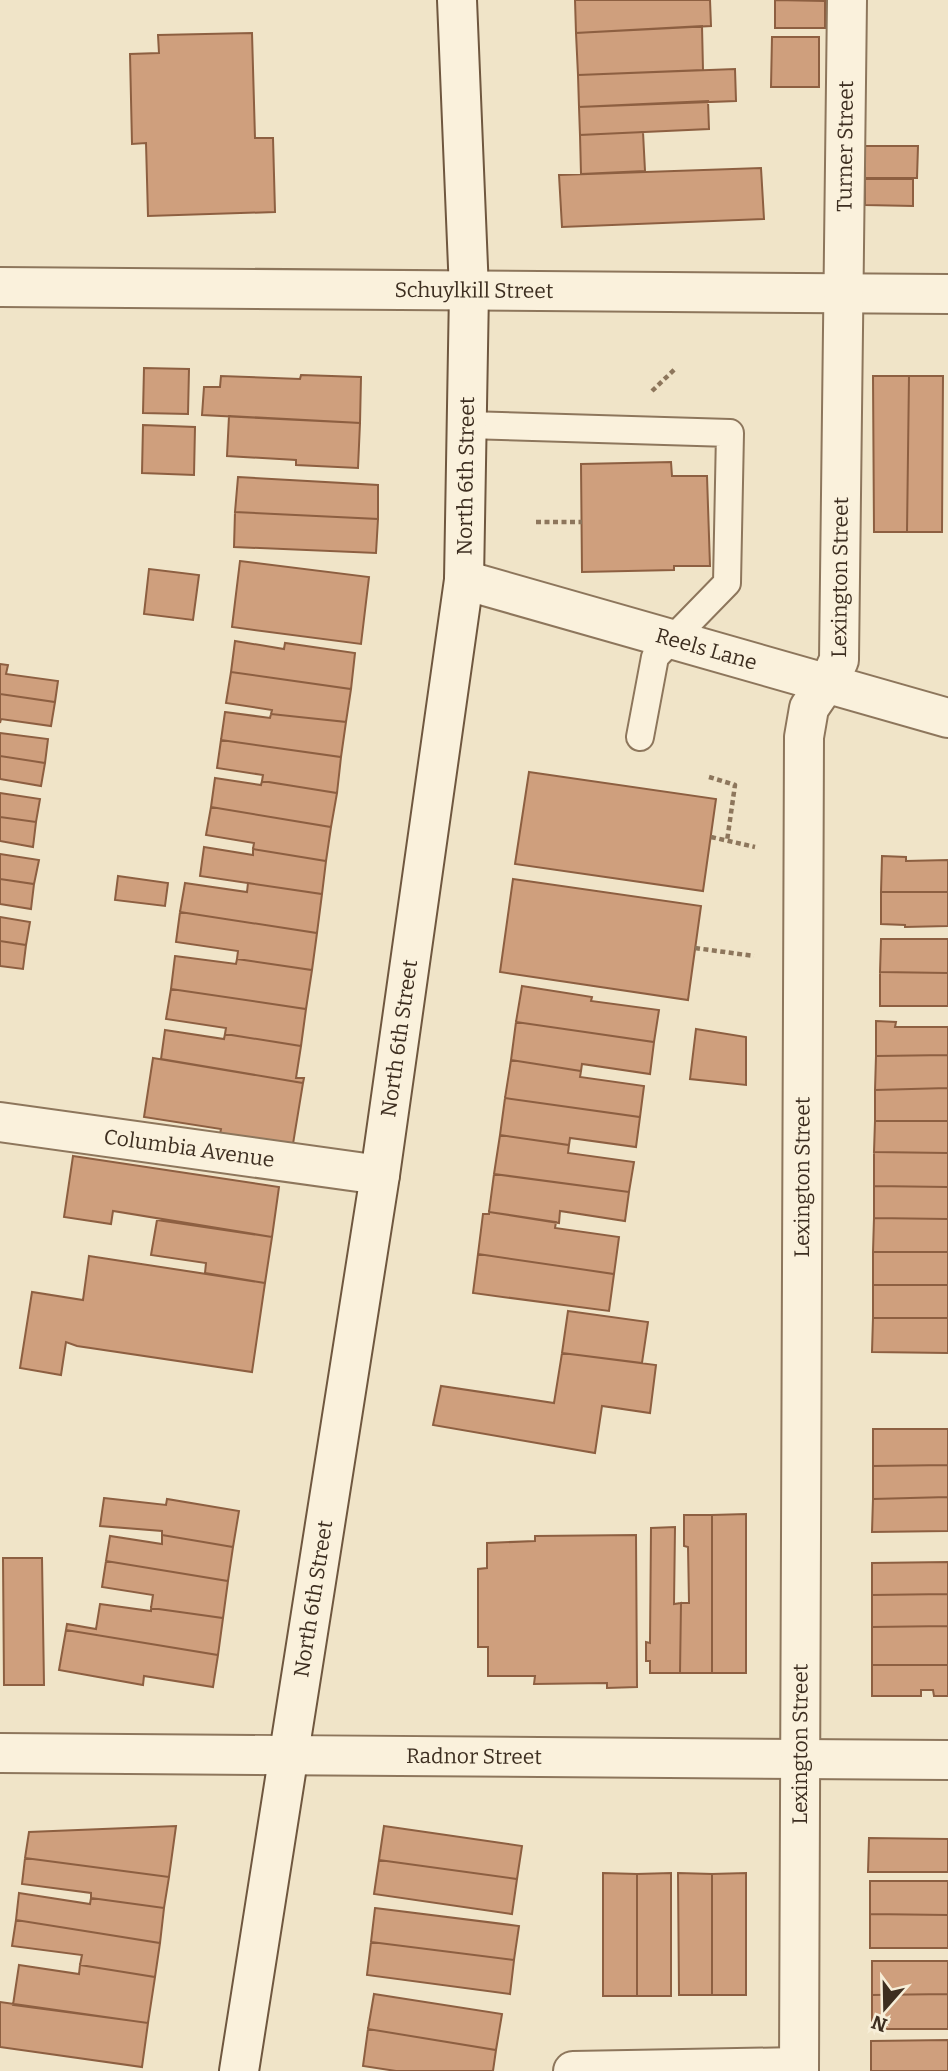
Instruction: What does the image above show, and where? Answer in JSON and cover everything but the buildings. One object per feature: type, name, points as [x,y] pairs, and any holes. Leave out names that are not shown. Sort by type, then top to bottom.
[{"type":"street","name":"North 6th Street","points":[[239,2071],[380,1175],[464,580],[469,291],[457,0]]},
{"type":"street","name":"Turner Street","points":[[844,293],[847,0]]},
{"type":"street","name":"Schuylkill Street","points":[[0,287],[948,294]]},
{"type":"street","name":"Lexington Street","points":[[799,2069],[804,737],[809,708],[839,660],[844,293]]},
{"type":"street","name":"Reels Lane","points":[[464,580],[948,718]]},
{"type":"street","name":"Columbia Avenue","points":[[0,1122],[380,1175]]},
{"type":"street","name":"Radnor Street","points":[[0,1753],[948,1760]]},
{"type":"street","points":[[573,2071],[799,2069]]},
{"type":"lane","points":[[467,425],[730,433],[727,583],[655,657],[640,737]]},
{"type":"path","points":[[536,522],[582,522]]},
{"type":"path","points":[[709,777],[735,785],[727,841]]},
{"type":"path","points":[[711,837],[755,847]]},
{"type":"path","points":[[695,948],[754,957]]}]
